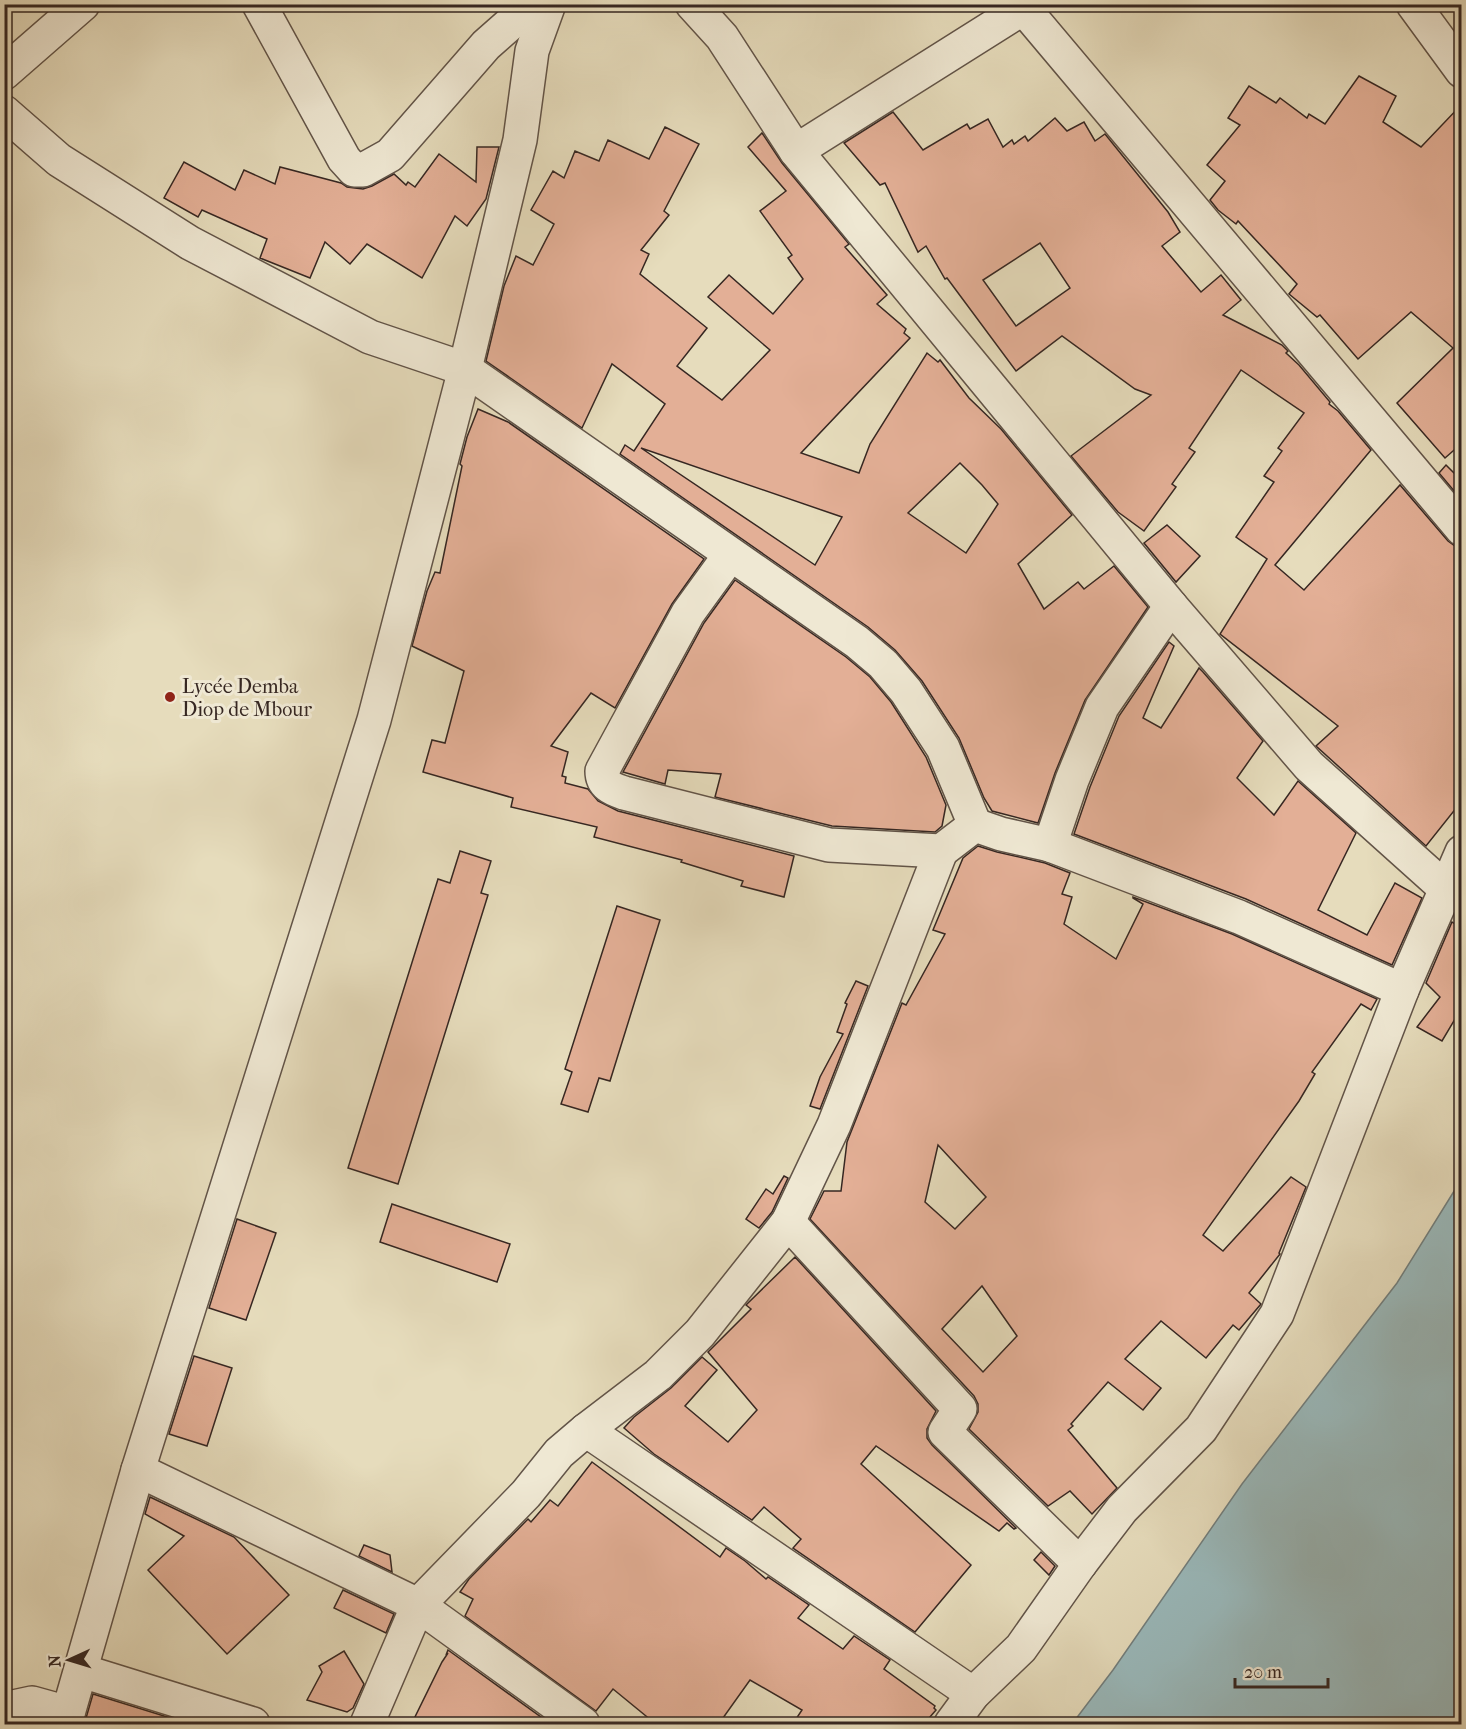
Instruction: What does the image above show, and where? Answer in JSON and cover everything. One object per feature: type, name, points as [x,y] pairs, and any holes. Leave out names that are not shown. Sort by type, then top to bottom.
[{"type":"street","points":[[4,73],[83,4]]},
{"type":"street","points":[[260,4],[345,159],[354,170],[363,170],[390,155],[486,45],[520,15],[548,6]]},
{"type":"street","points":[[692,4],[722,37],[795,151],[1171,606],[1309,766],[1445,888]]},
{"type":"street","points":[[1413,4],[1461,71]]},
{"type":"street","points":[[4,1709],[32,1703],[67,1719],[138,1470],[374,720],[465,369],[520,140],[532,51],[548,6]]},
{"type":"street","points":[[795,151],[1021,6],[1461,529]]},
{"type":"street","points":[[4,112],[59,160],[190,243],[370,337],[465,369],[857,642],[883,664],[906,691],[944,748],[975,825],[1001,834],[1050,844],[1239,917],[1402,990]]},
{"type":"street","points":[[730,555],[688,613],[602,771],[605,784],[611,789],[624,793],[829,845],[941,851]]},
{"type":"street","points":[[1050,844],[1072,780],[1102,707],[1171,606]]},
{"type":"street","points":[[367,1725],[418,1605],[526,1494],[559,1453],[658,1375],[700,1333],[788,1222],[834,1125],[941,851],[975,825]]},
{"type":"street","points":[[951,1725],[973,1694],[1021,1648],[1122,1509],[1201,1429],[1276,1314],[1402,990],[1461,852]]},
{"type":"street","points":[[788,1222],[960,1409],[945,1432],[1080,1564]]},
{"type":"street","points":[[586,1430],[973,1694]]},
{"type":"street","points":[[138,1470],[418,1605],[583,1725]]},
{"type":"street","points":[[82,1671],[253,1725]]},
{"type":"water","points":[[1461,1180],[1461,1724],[1072,1724],[1113,1670],[1242,1484],[1397,1283]]},
{"type":"building","points":[[1359,76],[1396,96],[1383,122],[1421,147],[1461,105],[1461,444],[1445,458],[1397,403],[1453,348],[1411,312],[1358,359],[1320,315],[1317,317],[1289,294],[1297,284],[1238,221],[1236,224],[1218,210],[1210,200],[1225,181],[1207,165],[1240,125],[1228,118],[1249,86],[1276,103],[1280,98],[1307,118],[1309,114],[1325,124]]},
{"type":"building","points":[[893,112],[923,150],[967,124],[970,129],[988,119],[1003,147],[1012,140],[1014,144],[1025,136],[1028,141],[1055,118],[1067,131],[1084,122],[1095,141],[1105,134],[1168,212],[1180,232],[1162,246],[1201,292],[1221,275],[1241,300],[1223,315],[1282,345],[1288,351],[1286,353],[1330,402],[1329,404],[1338,411],[1371,450],[1275,565],[1304,590],[1400,485],[1448,541],[1461,547],[1461,802],[1426,846],[1316,746],[1338,726],[1220,634],[1267,559],[1236,537],[1274,482],[1264,476],[1282,451],[1278,448],[1304,413],[1241,370],[1189,448],[1195,452],[1172,484],[1176,487],[1144,531],[1118,512],[1071,456],[1151,395],[1135,389],[1062,336],[1016,371],[947,278],[945,279],[926,246],[918,252],[885,183],[880,185],[844,143]],"holes":[[[1040,243],[1070,288],[1016,326],[983,280]]]},
{"type":"building","points":[[665,127],[699,144],[664,211],[669,215],[641,250],[649,254],[640,274],[707,328],[677,366],[722,400],[770,350],[708,297],[729,275],[773,314],[803,279],[788,258],[792,255],[760,211],[786,191],[748,147],[762,133],[782,163],[849,244],[845,247],[887,295],[877,304],[906,329],[904,333],[910,338],[801,453],[859,473],[870,444],[927,353],[938,362],[940,360],[969,398],[1001,429],[1072,515],[1018,564],[1044,609],[1078,582],[1084,589],[1114,566],[1148,607],[1085,700],[1055,773],[1038,823],[992,811],[984,798],[959,738],[922,681],[895,650],[868,627],[620,454],[625,445],[634,451],[665,404],[612,364],[582,428],[486,361],[504,286],[516,256],[533,265],[554,224],[531,210],[553,171],[564,178],[575,151],[599,161],[608,140],[649,159]],"holes":[[[641,448],[842,517],[815,565]],[[960,463],[998,504],[966,553],[908,513]]]},
{"type":"building","points":[[477,147],[499,147],[486,199],[467,226],[455,216],[422,278],[367,244],[350,264],[325,242],[310,278],[260,258],[267,239],[202,210],[198,217],[164,198],[184,162],[235,190],[244,170],[275,184],[280,167],[341,183],[347,187],[363,189],[394,174],[406,185],[408,182],[415,187],[439,154],[476,182]]},
{"type":"building","points":[[478,409],[508,422],[704,559],[672,604],[615,708],[591,693],[551,746],[568,752],[562,776],[566,777],[565,783],[588,789],[598,801],[618,811],[794,856],[784,897],[741,886],[743,881],[681,862],[682,860],[594,837],[597,827],[511,807],[513,798],[423,772],[432,740],[445,743],[464,671],[412,646],[427,591],[435,572],[440,573],[462,466],[460,464]]},
{"type":"building","points":[[1446,465],[1461,480],[1460,498],[1439,473]]},
{"type":"building","points":[[1167,525],[1200,556],[1176,582],[1144,543]]},
{"type":"building","points":[[735,580],[846,657],[870,677],[891,702],[926,757],[946,805],[942,826],[935,832],[832,826],[715,797],[721,774],[668,770],[665,784],[623,772],[704,623]]},
{"type":"building","points":[[1169,642],[1174,646],[1143,718],[1161,728],[1199,668],[1263,741],[1237,778],[1274,815],[1298,781],[1356,833],[1318,910],[1367,935],[1395,883],[1422,898],[1392,965],[1246,899],[1074,834],[1119,716]]},
{"type":"building","points":[[978,846],[1045,863],[1070,873],[1062,894],[1072,897],[1064,924],[1116,959],[1143,904],[1133,897],[1232,934],[1377,999],[1371,1010],[1361,1004],[1312,1072],[1315,1074],[1299,1101],[1203,1235],[1223,1251],[1291,1177],[1306,1187],[1280,1254],[1249,1293],[1261,1304],[1239,1330],[1233,1325],[1206,1358],[1161,1321],[1125,1359],[1161,1388],[1143,1410],[1108,1382],[1071,1424],[1073,1426],[1068,1430],[1117,1488],[1092,1514],[1070,1491],[1048,1506],[969,1429],[978,1412],[978,1404],[974,1396],[810,1219],[824,1191],[841,1191],[847,1142],[902,1003],[906,1005],[945,934],[933,930],[963,858]],"holes":[[[938,1145],[986,1197],[955,1229],[925,1202]],[[982,1286],[1017,1336],[983,1372],[942,1329]]]},
{"type":"building","points":[[460,851],[491,861],[481,893],[488,895],[398,1184],[348,1168],[438,879],[450,883]]},
{"type":"building","points":[[617,906],[660,920],[610,1081],[599,1078],[588,1112],[561,1104],[572,1072],[565,1069]]},
{"type":"building","points":[[1452,922],[1461,928],[1461,1018],[1458,1014],[1442,1041],[1417,1027],[1440,997],[1426,983]]},
{"type":"building","points":[[856,981],[868,986],[820,1109],[810,1106],[820,1077],[843,1034],[837,1032],[847,1004],[845,1003]]},
{"type":"building","points":[[784,1176],[788,1178],[772,1212],[759,1228],[746,1219],[766,1189],[773,1194]]},
{"type":"building","points":[[392,1204],[510,1244],[497,1282],[380,1242]]},
{"type":"building","points":[[237,1219],[276,1233],[246,1320],[209,1308]]},
{"type":"building","points":[[795,1257],[936,1411],[927,1429],[927,1438],[932,1445],[1016,1528],[1014,1529],[1007,1523],[999,1531],[876,1446],[861,1464],[971,1565],[915,1632],[793,1548],[801,1539],[764,1507],[752,1520],[654,1454],[624,1428],[634,1417],[671,1388],[702,1357],[717,1370],[685,1406],[728,1442],[757,1410],[708,1352],[751,1309],[746,1305]]},
{"type":"building","points":[[194,1356],[232,1368],[207,1446],[169,1434]]},
{"type":"building","points":[[592,1462],[720,1557],[726,1548],[766,1579],[768,1577],[809,1605],[798,1618],[843,1649],[854,1636],[890,1660],[884,1669],[935,1706],[936,1710],[923,1725],[792,1725],[802,1710],[750,1680],[718,1725],[657,1725],[613,1689],[596,1711],[465,1616],[473,1599],[460,1592],[469,1579],[528,1519],[531,1522],[550,1500],[558,1506]]},
{"type":"building","points":[[150,1497],[234,1537],[289,1595],[227,1654],[148,1570],[184,1536],[145,1514]]},
{"type":"building","points":[[364,1545],[390,1555],[392,1572],[359,1556]]},
{"type":"building","points":[[1041,1552],[1055,1566],[1049,1575],[1034,1560]]},
{"type":"building","points":[[343,1590],[394,1614],[386,1633],[334,1608]]},
{"type":"building","points":[[448,1650],[552,1725],[411,1725]]},
{"type":"building","points":[[344,1651],[364,1684],[353,1708],[347,1712],[307,1700],[322,1672],[319,1666]]},
{"type":"building","points":[[93,1694],[177,1720],[176,1725],[84,1725]]},
{"type":"place","name":"Lycée Demba Diop de Mbour","points":[[170,697]]}]
